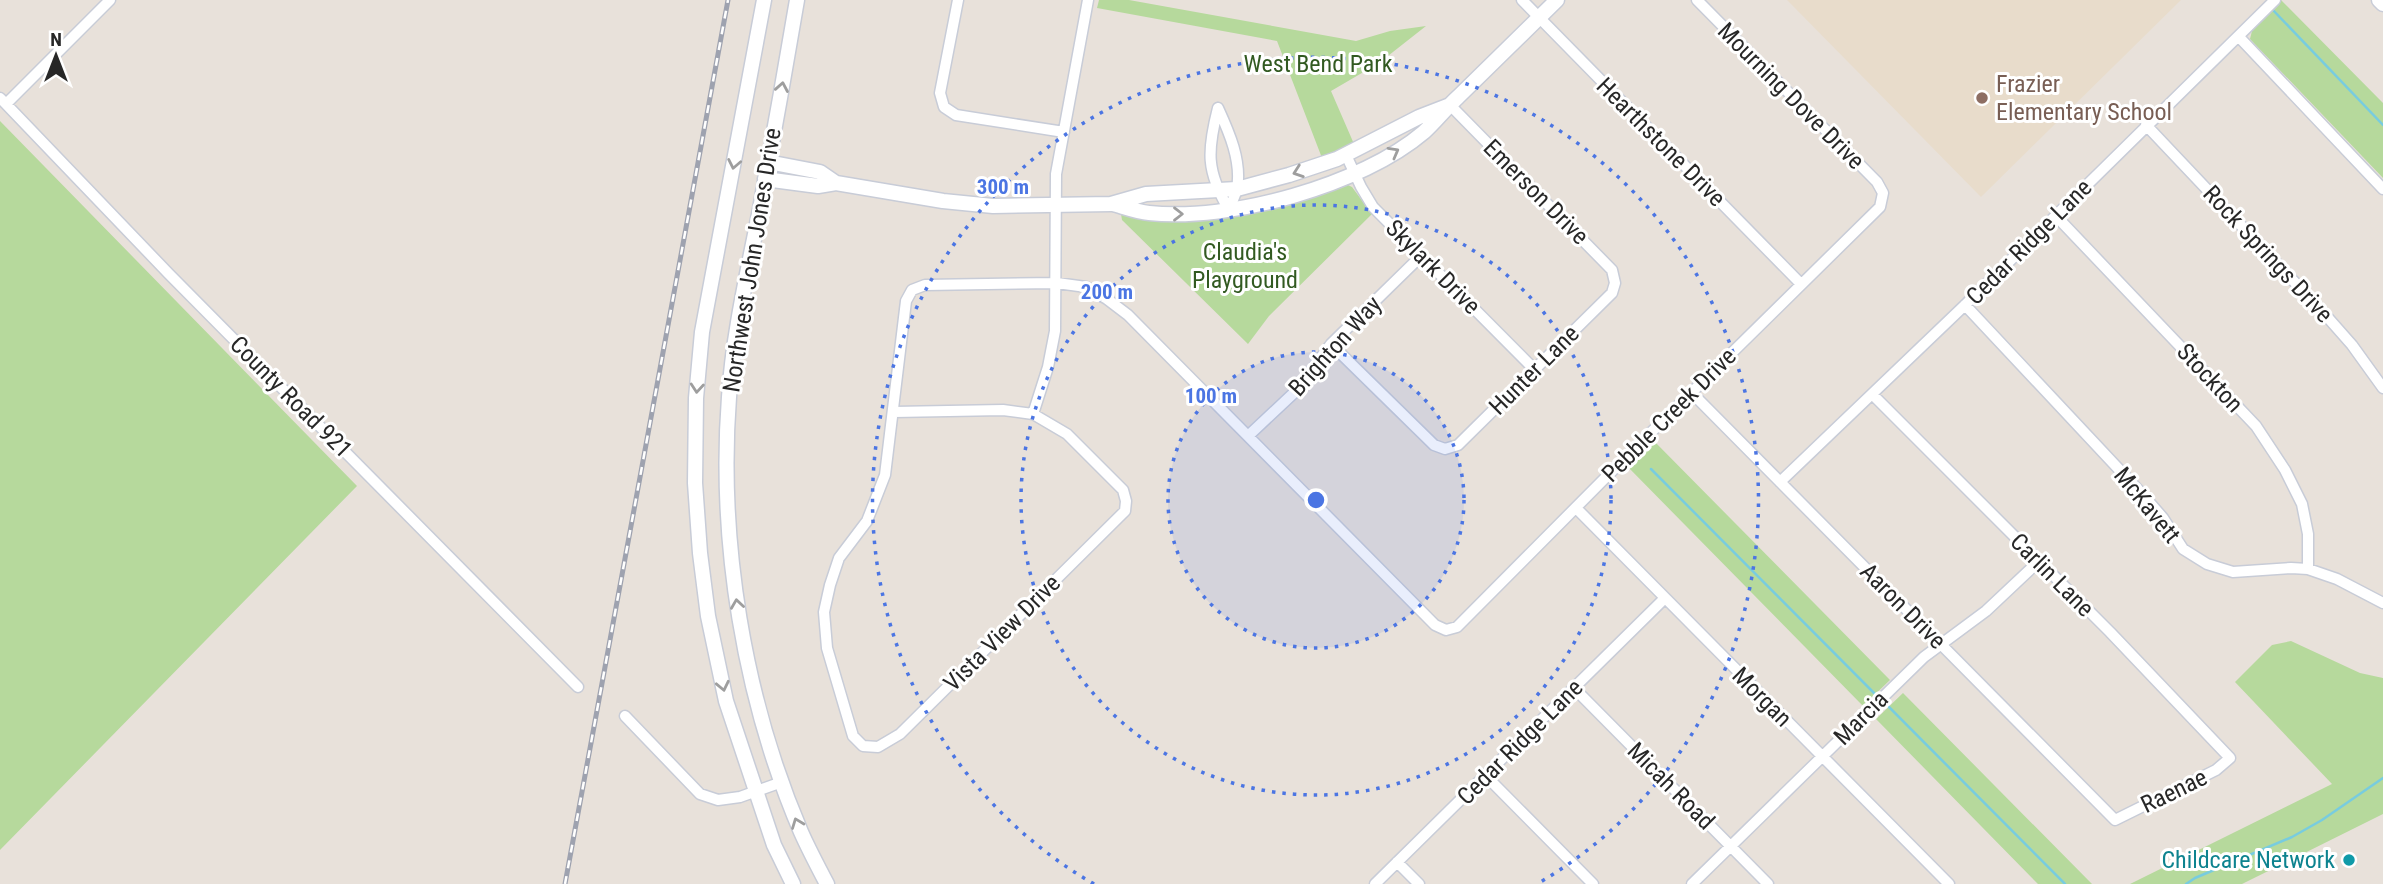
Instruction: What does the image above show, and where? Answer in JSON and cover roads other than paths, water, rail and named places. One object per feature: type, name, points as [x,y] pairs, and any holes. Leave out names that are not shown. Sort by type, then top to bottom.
[{"type":"main road","name":"Northwest John Jones Drive","points":[[764,0],[702,332],[696,398],[695,483],[699,553],[708,616],[726,701],[774,845],[793,884]]},
{"type":"main road","name":"Northwest John Jones Drive","points":[[797,0],[736,330],[729,397],[727,479],[730,547],[738,612],[755,694],[801,833],[827,884]]},
{"type":"main road","points":[[1111,204],[1147,213],[1185,214],[1229,210],[1296,196],[1354,173],[1426,131],[1557,0]]},
{"type":"main road","points":[[2379,0],[2383,4]]},
{"type":"main road","points":[[765,179],[818,186],[836,183],[943,201],[993,206],[1111,204],[1146,194],[1237,189],[1289,176],[1346,155],[1419,117],[1450,105]]},
{"type":"main road","points":[[768,162],[820,172],[836,183]]},
{"type":"street","points":[[3,101],[110,0]]},
{"type":"street","points":[[958,0],[940,93],[944,107],[956,115],[1064,132]]},
{"type":"street","points":[[1088,0],[1056,174],[1057,283],[1055,331],[1048,366],[1033,414],[1003,410],[894,412],[906,301],[912,289],[925,285],[1057,283],[1086,287],[1128,315],[1248,436]]},
{"type":"street","name":"Hearthstone Drive","points":[[1522,0],[1801,284]]},
{"type":"street","name":"Mourning Dove Drive","points":[[1697,0],[1877,182],[1883,193]]},
{"type":"street","name":"Cedar Ridge Lane","points":[[1780,482],[1873,395],[2275,0]]},
{"type":"street","points":[[2239,37],[2383,190]]},
{"type":"street","name":"County Road 921","points":[[3,101],[169,274],[578,687]]},
{"type":"street","name":"Emerson Drive","points":[[1450,105],[1612,270],[1615,283]]},
{"type":"street","points":[[1218,108],[1232,139],[1237,189],[1229,210],[1217,190],[1213,174],[1210,141],[1218,108]]},
{"type":"street","name":"Rock Springs Drive","points":[[2146,125],[2322,311],[2353,345],[2381,382]]},
{"type":"street","name":"Skylark Drive","points":[[1346,155],[1373,207],[1534,369]]},
{"type":"street","name":"Pebble Creek Drive","points":[[1248,436],[1435,625],[1446,630],[1457,627],[1880,207],[1883,193]]},
{"type":"street","name":"Stockton","points":[[2056,216],[2256,426],[2286,470],[2302,504],[2308,534],[2308,569]]},
{"type":"street","name":"Brighton Way","points":[[1248,436],[1297,390],[1331,344],[1422,255]]},
{"type":"street","name":"Hunter Lane","points":[[1331,344],[1434,445],[1445,449],[1458,445],[1612,293],[1615,283]]},
{"type":"street","name":"McKavett","points":[[1965,305],[2163,517],[2183,549],[2207,564],[2233,572],[2308,569],[2337,579],[2383,603]]},
{"type":"street","name":"Aaron Drive","points":[[1691,392],[2115,820]]},
{"type":"street","name":"Carlin Lane","points":[[1873,395],[2110,632],[2231,758]]},
{"type":"street","name":"Vista View Drive","points":[[894,412],[885,475],[877,498],[867,521],[839,558],[824,612],[827,648],[853,736],[863,746],[878,747],[900,734],[1125,511],[1123,490],[1067,434],[1033,414]]},
{"type":"street","name":"Morgan","points":[[1576,508],[1949,884]]},
{"type":"street","name":"Marcia","points":[[1692,884],[1924,657],[1986,611],[2038,562]]},
{"type":"street","name":"Cedar Ridge Lane","points":[[1375,884],[1665,598]]},
{"type":"street","name":"Micah Road","points":[[1574,688],[1768,884]]},
{"type":"street","points":[[625,716],[700,794],[718,800],[740,797],[782,782]]},
{"type":"street","name":"Raenae","points":[[2115,820],[2217,770],[2231,758]]},
{"type":"street","points":[[1486,776],[1593,884]]},
{"type":"street","points":[[1397,862],[1419,884]]},
{"type":"waterway","points":[[2271,8],[2383,125]]},
{"type":"waterway","points":[[1651,469],[1878,697]]},
{"type":"waterway","points":[[1883,701],[2065,884]]},
{"type":"waterway","points":[[2186,884],[2292,837],[2383,778]]},
{"type":"railway","points":[[565,884],[728,0]]},
{"type":"place","name":"Frazier Elementary School","points":[[1982,98]]},
{"type":"place","name":"Childcare Network","points":[[2349,860]]},
{"type":"park label","name":"West Bend Park","points":[[1318,64]]},
{"type":"park label","name":"Claudia's Playground","points":[[1245,266]]}]
